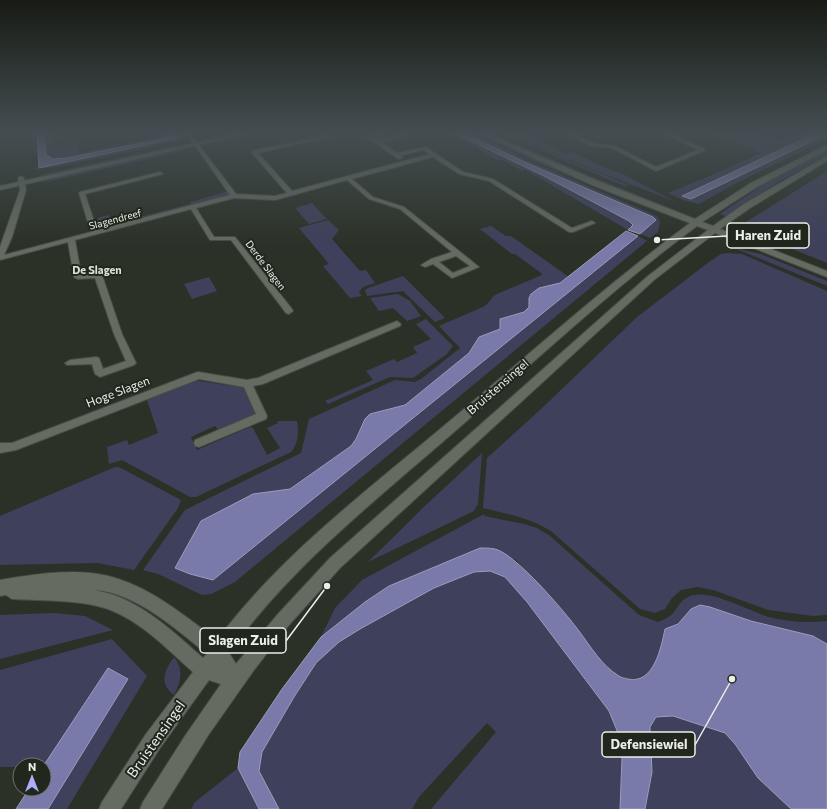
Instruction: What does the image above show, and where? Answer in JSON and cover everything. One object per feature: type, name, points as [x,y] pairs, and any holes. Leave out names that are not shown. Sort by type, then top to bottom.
[{"type":"main road","points":[[0,188],[21,181],[67,171]]},
{"type":"main road","points":[[567,171],[594,183],[698,220]]},
{"type":"main road","points":[[586,171],[827,274]]},
{"type":"main road","name":"Bruistensingel","points":[[109,809],[153,741],[243,619],[279,581],[337,525],[615,286],[671,240],[698,220],[780,171]]},
{"type":"main road","name":"Bruistensingel","points":[[150,809],[205,722],[236,679],[296,604],[335,563],[632,294],[717,228],[781,185],[805,171]]},
{"type":"main road","points":[[0,183],[21,181]]},
{"type":"main road","points":[[717,228],[827,266]]},
{"type":"main road","points":[[0,589],[45,581],[83,581],[112,585],[128,590],[165,612],[218,652],[236,679]]},
{"type":"main road","points":[[0,589],[88,596],[117,604],[130,610],[159,631],[204,670],[236,679]]},
{"type":"street","points":[[216,171],[234,196]]},
{"type":"street","points":[[270,171],[290,193]]},
{"type":"street","name":"Slagendreef","points":[[0,257],[95,234],[234,196],[269,198],[374,171]]},
{"type":"street","points":[[457,171],[461,173],[492,180],[571,231],[592,223]]},
{"type":"street","points":[[659,171],[663,173]]},
{"type":"street","points":[[95,234],[82,193],[160,174]]},
{"type":"street","points":[[348,178],[371,198],[402,208],[475,267],[452,276],[434,261]]},
{"type":"street","points":[[0,257],[23,190],[21,181]]},
{"type":"street","name":"Derde Slagen","points":[[193,208],[212,240],[233,238],[267,284],[290,311]]},
{"type":"street","points":[[70,363],[96,360],[100,374],[131,364],[111,315],[98,275],[78,277],[71,240]]},
{"type":"street","points":[[425,265],[457,253]]},
{"type":"street","name":"Hoge Slagen","points":[[0,448],[12,447],[198,375],[247,384],[260,381],[397,324]]},
{"type":"street","points":[[199,443],[262,416],[247,384]]},
{"type":"shaded area","points":[[60,171],[73,171],[41,178],[40,175]]},
{"type":"shaded area","points":[[85,171],[96,171],[42,183],[61,176]]},
{"type":"shaded area","points":[[527,171],[533,171],[544,176],[629,221],[633,225],[628,230]]},
{"type":"shaded area","points":[[533,171],[545,171],[653,217],[656,220],[640,234],[628,230],[633,225],[629,221]]},
{"type":"shaded area","points":[[545,171],[552,171],[657,216],[660,222],[658,232],[650,238],[640,234],[656,220]]},
{"type":"shaded area","points":[[557,171],[563,171],[629,201]]},
{"type":"shaded area","points":[[572,171],[578,171],[678,211],[677,212],[605,185]]},
{"type":"shaded area","points":[[589,171],[594,171],[631,186],[622,185]]},
{"type":"shaded area","points":[[596,171],[614,171],[623,174],[676,202]]},
{"type":"shaded area","points":[[721,171],[736,171],[682,196],[691,199],[750,171],[761,171],[699,204],[686,201],[668,193]]},
{"type":"shaded area","points":[[736,171],[750,171],[691,199],[682,196]]},
{"type":"shaded area","points":[[788,171],[798,171],[778,182],[726,216],[720,214],[770,180]]},
{"type":"shaded area","points":[[827,171],[827,263],[753,233],[746,222]]},
{"type":"shaded area","points":[[228,191],[230,196],[102,229],[96,221],[100,217],[109,215],[112,224],[190,204],[191,202]]},
{"type":"shaded area","points":[[312,203],[327,219],[309,224],[295,208]]},
{"type":"shaded area","points":[[328,220],[339,230],[332,239],[360,271],[366,270],[375,283],[366,286],[360,291],[359,293],[362,296],[350,298],[323,266],[329,264],[299,228]]},
{"type":"shaded area","points":[[491,226],[506,236],[511,236],[569,277],[560,283],[539,288],[529,298],[529,307],[524,312],[503,318],[499,323],[501,329],[479,337],[469,353],[405,405],[370,414],[365,419],[356,439],[351,446],[290,489],[253,494],[202,521],[213,580],[638,236],[647,241],[235,582],[211,594],[202,595],[158,574],[143,570],[185,510],[301,453],[309,419],[395,380],[415,382],[421,379],[460,348],[439,326],[485,306],[497,294],[542,275],[480,229]]},
{"type":"shaded area","points":[[626,231],[638,236],[213,580],[190,574],[175,568],[201,521],[253,494],[290,489],[351,446],[356,439],[365,419],[370,414],[405,405],[469,353],[479,337],[500,329],[500,319],[524,312],[529,307],[529,298],[531,294],[539,288],[560,283]]},
{"type":"shaded area","points":[[734,248],[761,254],[827,281],[827,286]]},
{"type":"shaded area","points":[[721,254],[742,254],[827,291],[827,615],[813,616],[768,610],[713,590],[697,587],[681,590],[672,598],[665,609],[655,613],[640,609],[552,532],[536,523],[483,508],[487,458],[541,409],[637,317],[709,262]]},
{"type":"shaded area","points":[[403,276],[445,318],[435,322],[403,291],[367,296],[365,290],[368,288]]},
{"type":"shaded area","points":[[209,277],[217,291],[192,299],[184,284]]},
{"type":"shaded area","points":[[398,294],[410,301],[421,316],[407,321],[393,308],[379,311],[370,298]]},
{"type":"shaded area","points":[[426,319],[453,346],[447,354],[413,378],[390,377],[328,404],[325,401],[373,380],[366,371],[394,359],[397,362],[417,353],[413,347],[431,339],[416,324]]},
{"type":"shaded area","points":[[193,380],[246,388],[257,414],[220,432],[215,426],[191,437],[197,450],[250,427],[253,428],[267,455],[280,448],[267,428],[278,423],[277,421],[297,421],[297,438],[295,446],[291,452],[196,497],[190,497],[122,460],[109,464],[107,447],[127,440],[129,445],[158,433],[146,397]]},
{"type":"shaded area","points":[[482,453],[478,504],[474,511],[368,562],[427,504]]},
{"type":"shaded area","points":[[115,467],[119,467],[181,500],[178,508],[134,570],[97,563],[0,565],[0,516]]},
{"type":"shaded area","points":[[484,514],[485,516],[537,528],[549,535],[639,615],[658,622],[671,615],[680,603],[688,597],[706,595],[717,597],[776,619],[798,622],[827,621],[827,644],[813,636],[751,621],[710,607],[678,624],[665,629],[658,659],[652,668],[637,678],[629,679],[611,671],[602,662],[563,610],[515,559],[389,586],[365,602],[321,637],[335,608],[362,580]]},
{"type":"shaded area","points":[[480,548],[495,549],[504,553],[515,561],[540,585],[563,611],[602,662],[622,678],[637,679],[644,676],[655,663],[665,629],[678,624],[691,609],[700,605],[751,621],[813,636],[827,644],[827,809],[790,808],[758,778],[735,744],[725,733],[673,716],[656,717],[650,727],[652,772],[645,809],[620,809],[622,759],[618,733],[609,711],[527,602],[505,577],[490,571],[474,572],[434,588],[339,642],[316,663],[262,752],[259,771],[279,809],[259,809],[238,768],[240,752],[282,689],[321,637],[365,602],[389,586]]},
{"type":"shaded area","points":[[490,571],[505,577],[527,602],[609,711],[618,733],[622,759],[620,809],[431,809],[496,732],[487,723],[419,797],[412,809],[279,809],[259,771],[262,752],[316,663],[339,642],[360,628],[434,588],[474,572]]},
{"type":"shaded area","points":[[55,613],[85,616],[113,630],[0,659],[0,615]]},
{"type":"shaded area","points":[[112,639],[147,676],[67,809],[48,809],[127,679],[108,668],[49,757],[12,757],[12,767],[0,767],[0,670]]},
{"type":"shaded area","points":[[174,657],[179,666],[180,680],[174,695],[166,686],[165,676]]},
{"type":"shaded area","points":[[108,668],[128,679],[48,809],[16,809],[24,797],[52,797],[52,757],[49,757]]},
{"type":"shaded area","points":[[673,716],[725,733],[735,744],[758,778],[792,809],[645,809],[652,772],[650,726],[656,717]]},
{"type":"shaded area","points":[[238,768],[259,809],[191,809],[195,802]]},
{"type":"place","name":"Haren Zuid","points":[[657,240]]},
{"type":"place","name":"Slagen Zuid","points":[[327,586]]},
{"type":"place","name":"Defensiewiel","points":[[732,679]]},
{"type":"district","name":"De Slagen","points":[[97,270]]}]
